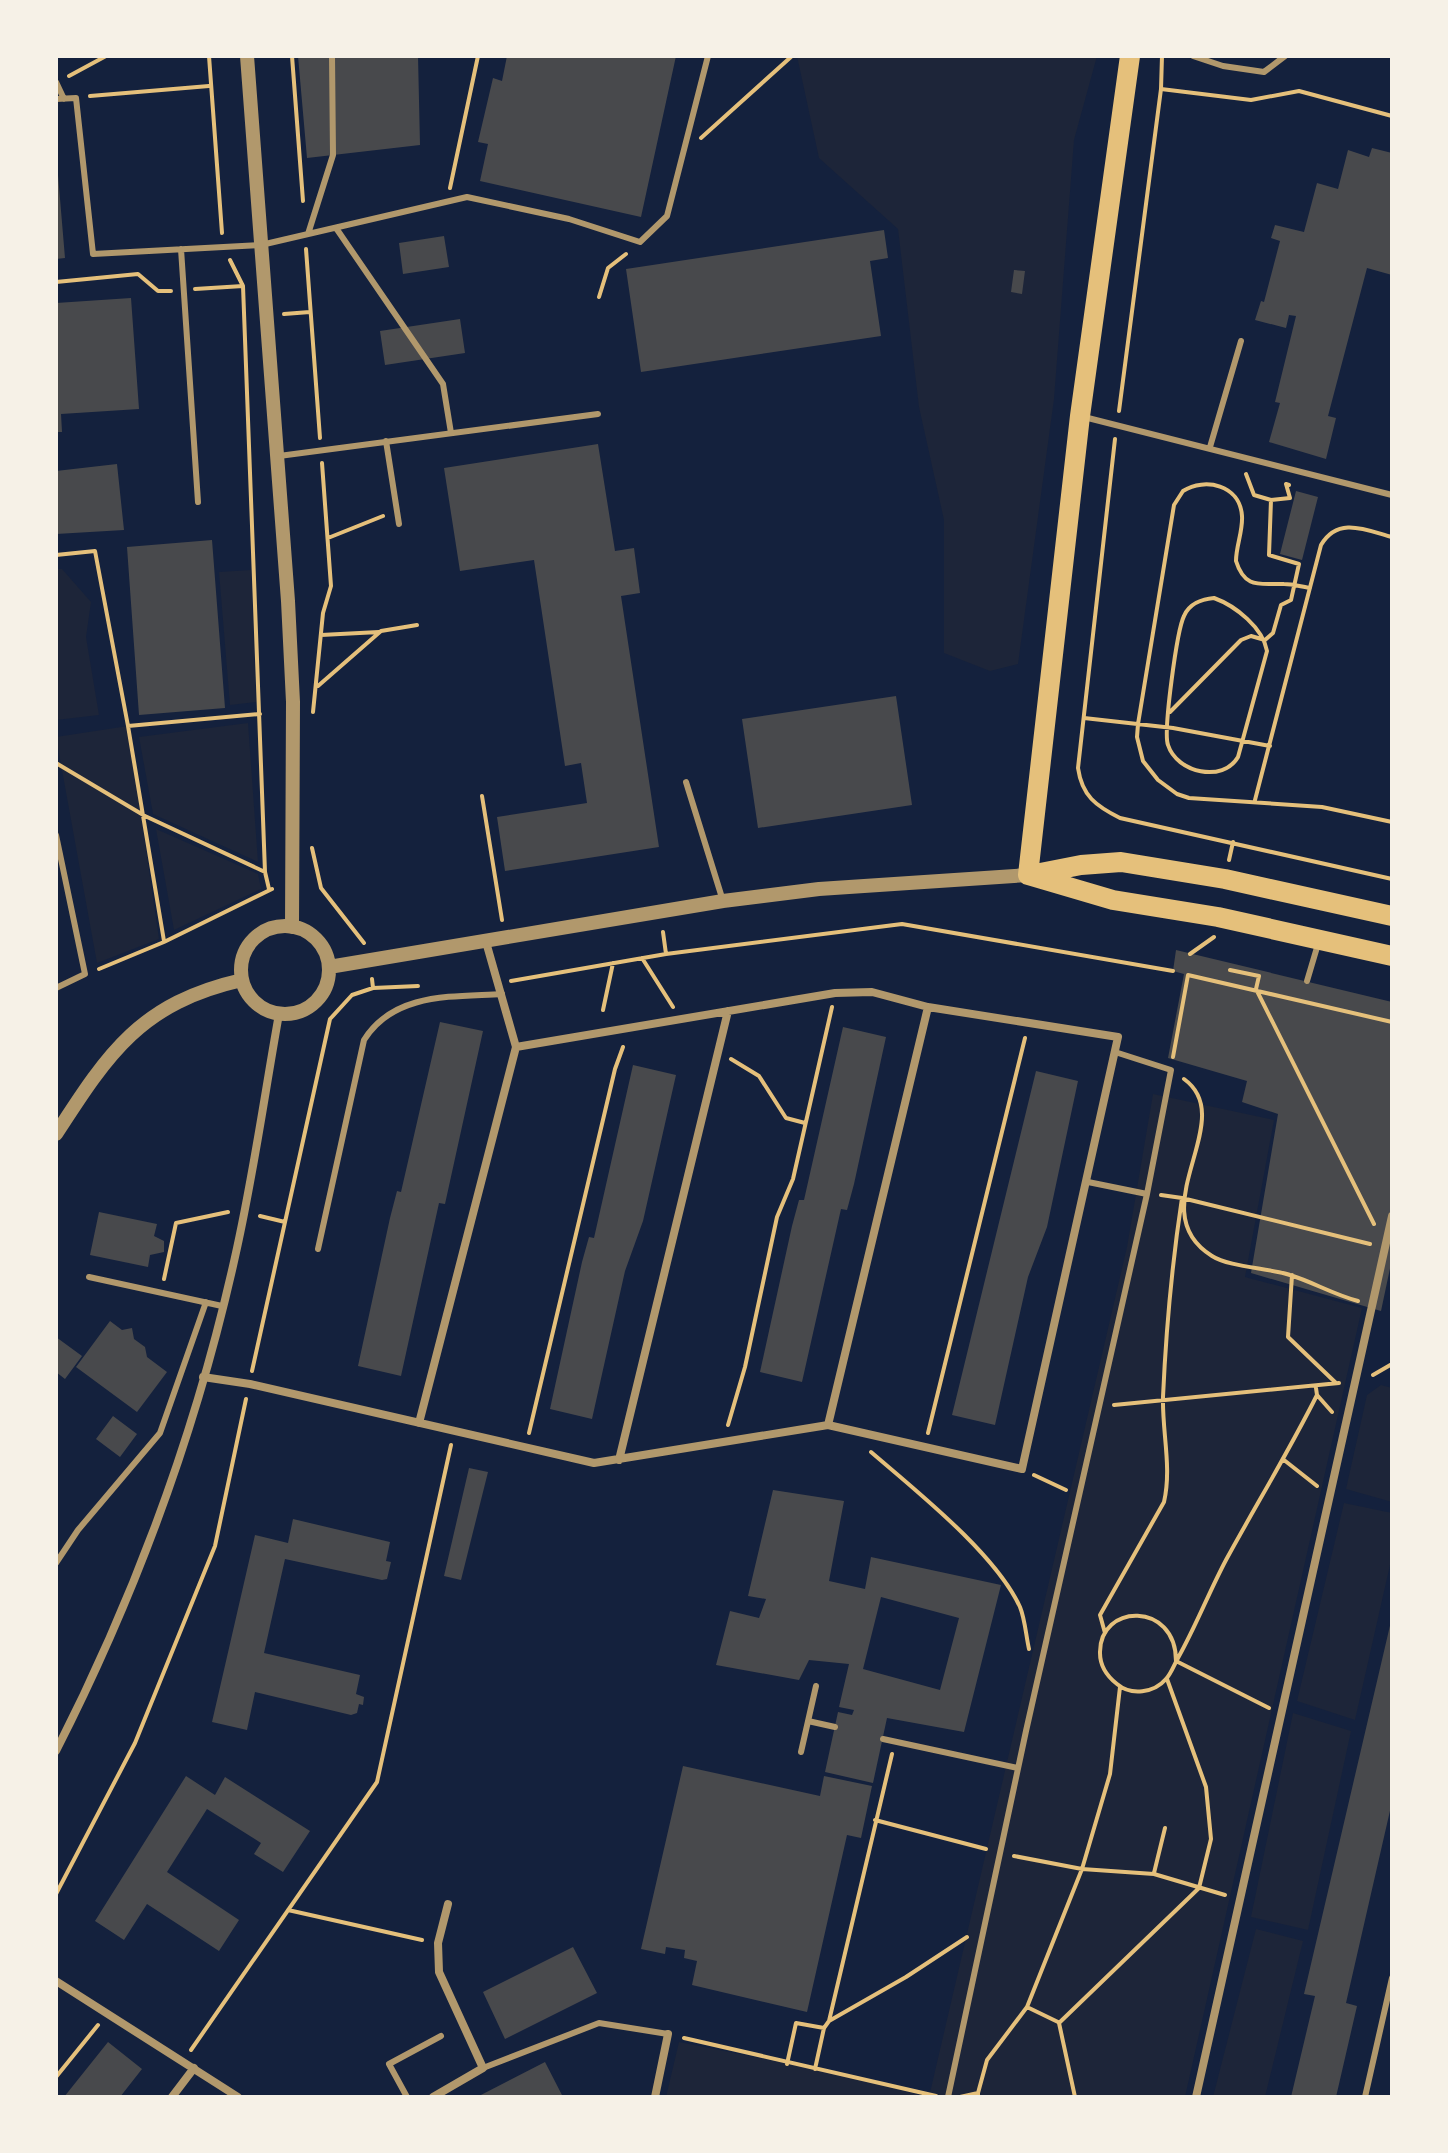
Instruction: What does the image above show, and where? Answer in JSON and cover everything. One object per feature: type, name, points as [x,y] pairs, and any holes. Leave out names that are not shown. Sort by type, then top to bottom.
[{"type":"main road","points":[[1028,875],[1080,416],[1130,56]]},
{"type":"main road","points":[[1028,875],[1081,865],[1121,862],[1225,879],[1392,916]]},
{"type":"main road","points":[[1028,875],[1113,900],[1218,917],[1392,956]]},
{"type":"street","points":[[247,56],[279,456],[293,702],[295,888],[292,927]]},
{"type":"street","points":[[329,967],[369,963],[723,901],[819,889],[1028,875]]},
{"type":"street","points":[[292,927],[315,938],[322,946],[329,967],[328,982],[313,1005],[301,1012],[279,1014],[252,1000],[242,980],[242,960],[252,940],[272,928],[292,927]]},
{"type":"street","points":[[419,1423],[516,1047],[486,942]]},
{"type":"street","points":[[56,1134],[100,1068],[125,1039],[150,1017],[179,999],[242,980]]},
{"type":"street","points":[[203,1377],[250,1384],[594,1463],[828,1425],[1022,1469],[1118,1037],[928,1007],[872,992],[835,993],[516,1047]]},
{"type":"street","points":[[828,1425],[928,1007]]},
{"type":"street","points":[[619,1460],[728,1011]]},
{"type":"street","points":[[56,1751],[98,1669],[157,1525],[203,1377],[244,1212],[279,1014]]},
{"type":"street","points":[[1196,2097],[1392,1216]]},
{"type":"street","points":[[433,2097],[483,2068],[439,1972],[438,1943],[448,1904]]},
{"type":"street","points":[[57,1984],[238,2097]]},
{"type":"street","points":[[655,2097],[668,2034]]},
{"type":"street","points":[[172,2097],[194,2068]]},
{"type":"lane","points":[[308,234],[333,155],[332,56]]},
{"type":"lane","points":[[56,82],[60,99],[76,98],[93,254],[261,245],[467,197],[569,219],[640,242],[667,216],[708,56]]},
{"type":"lane","points":[[1193,56],[1223,66],[1264,72],[1285,56]]},
{"type":"lane","points":[[1223,66],[1226,56]]},
{"type":"lane","points":[[336,228],[443,384],[451,433]]},
{"type":"lane","points":[[181,249],[198,502]]},
{"type":"lane","points":[[1210,447],[1241,341]]},
{"type":"lane","points":[[279,456],[598,414]]},
{"type":"lane","points":[[1080,416],[1392,495]]},
{"type":"lane","points":[[386,441],[399,524]]},
{"type":"lane","points":[[686,782],[723,901]]},
{"type":"lane","points":[[56,835],[85,974],[56,988]]},
{"type":"lane","points":[[1307,981],[1319,940]]},
{"type":"lane","points":[[318,1249],[364,1040],[371,1029],[398,1007],[433,999],[502,994]]},
{"type":"lane","points":[[948,2097],[1041,1663],[1147,1194],[1171,1070],[1115,1052]]},
{"type":"lane","points":[[1088,1182],[1147,1194]]},
{"type":"lane","points":[[89,1277],[222,1306]]},
{"type":"lane","points":[[56,1563],[78,1530],[160,1433],[206,1302]]},
{"type":"lane","points":[[801,1752],[816,1686]]},
{"type":"lane","points":[[808,1721],[835,1727]]},
{"type":"lane","points":[[883,1739],[1018,1768]]},
{"type":"lane","points":[[1365,2097],[1392,1978]]},
{"type":"lane","points":[[483,2068],[599,2023],[668,2034]]},
{"type":"lane","points":[[407,2097],[389,2064],[441,2036]]},
{"type":"path","points":[[56,82],[106,56]]},
{"type":"path","points":[[209,56],[223,247],[243,286],[265,872],[269,889]]},
{"type":"path","points":[[292,56],[303,211]]},
{"type":"path","points":[[447,202],[478,56]]},
{"type":"path","points":[[683,151],[727,118],[792,56]]},
{"type":"path","points":[[1162,56],[1161,89],[1117,425],[1078,768],[1081,786],[1102,809],[1120,818],[1392,879]]},
{"type":"path","points":[[76,98],[210,86]]},
{"type":"path","points":[[1161,89],[1251,100],[1299,91],[1392,116]]},
{"type":"path","points":[[599,297],[608,268],[640,242]]},
{"type":"path","points":[[306,249],[319,429]]},
{"type":"path","points":[[56,282],[138,274],[158,291],[243,286]]},
{"type":"path","points":[[282,314],[310,312]]},
{"type":"path","points":[[1115,443],[1124,441]]},
{"type":"path","points":[[1234,471],[1248,474],[1254,495],[1271,500],[1290,498],[1286,484],[1301,488]]},
{"type":"path","points":[[312,724],[321,635],[331,586],[323,472]]},
{"type":"path","points":[[1310,588],[1295,585],[1259,586],[1242,576],[1236,561],[1241,508],[1228,491],[1209,483],[1183,491],[1174,505],[1138,724],[1137,737],[1143,761],[1167,788],[1189,798],[1255,800],[1322,807],[1392,822]]},
{"type":"path","points":[[1265,640],[1273,633],[1281,605],[1291,600],[1299,564],[1269,555],[1271,500]]},
{"type":"path","points":[[327,538],[397,511]]},
{"type":"path","points":[[1255,800],[1321,545],[1333,530],[1349,526],[1392,537]]},
{"type":"path","points":[[56,555],[95,551],[145,816],[164,942]]},
{"type":"path","points":[[1208,599],[1220,600],[1248,621],[1265,640],[1267,651],[1245,740],[1231,767],[1210,772],[1188,766],[1175,757],[1168,745],[1168,713],[1183,618],[1190,608],[1208,599]]},
{"type":"path","points":[[321,635],[417,625]]},
{"type":"path","points":[[317,687],[381,631]]},
{"type":"path","points":[[1168,713],[1241,640],[1251,636],[1265,640]]},
{"type":"path","points":[[128,726],[260,714]]},
{"type":"path","points":[[1084,718],[1166,727],[1270,746]]},
{"type":"path","points":[[56,763],[145,816],[265,872]]},
{"type":"path","points":[[482,796],[505,939]]},
{"type":"path","points":[[56,1894],[135,1743],[215,1546],[330,1019],[352,995],[373,988],[363,939],[321,888],[310,839]]},
{"type":"path","points":[[85,974],[164,942],[269,889],[295,888]]},
{"type":"path","points":[[499,983],[666,954],[902,924],[1173,971]]},
{"type":"path","points":[[663,932],[666,954]]},
{"type":"path","points":[[642,958],[680,1019]]},
{"type":"path","points":[[603,1010],[613,963]]},
{"type":"path","points":[[1230,970],[1259,976],[1256,989],[1385,1248]]},
{"type":"path","points":[[1106,1633],[1100,1615],[1164,1502],[1169,1481],[1163,1401],[1171,1270],[1182,1198],[1204,1114],[1197,1089],[1171,1070],[1188,975],[1392,1022]]},
{"type":"path","points":[[723,1443],[745,1367],[777,1217],[793,1179],[835,993]]},
{"type":"path","points":[[924,1447],[1029,1023]]},
{"type":"path","points":[[525,1447],[615,1069],[623,1047]]},
{"type":"path","points":[[718,1052],[759,1076],[786,1118],[806,1123]]},
{"type":"path","points":[[1147,1194],[1182,1198],[1385,1248]]},
{"type":"path","points":[[1182,1198],[1189,1231],[1212,1257],[1292,1275],[1326,1293],[1373,1305]]},
{"type":"path","points":[[161,1292],[176,1223],[215,1212],[244,1212],[285,1222]]},
{"type":"path","points":[[1099,1406],[1316,1388],[1336,1383],[1288,1337],[1292,1275]]},
{"type":"path","points":[[1176,1661],[1176,1646],[1170,1632],[1145,1616],[1130,1616],[1116,1622],[1106,1633],[1100,1653],[1105,1673],[1120,1687],[1136,1692],[1153,1689],[1167,1679],[1176,1661],[1225,1561],[1284,1460],[1317,1395],[1316,1388]]},
{"type":"path","points":[[183,2062],[377,1782],[454,1431]]},
{"type":"path","points":[[860,1443],[956,1529],[997,1574],[1020,1607],[1030,1651],[1041,1663]]},
{"type":"path","points":[[1284,1460],[1331,1498]]},
{"type":"path","points":[[1022,1469],[1079,1496]]},
{"type":"path","points":[[1176,1661],[1266,1707],[1283,1712]]},
{"type":"path","points":[[1059,2023],[1199,1888],[1211,1839],[1206,1787],[1167,1679]]},
{"type":"path","points":[[958,2097],[978,2095],[987,2060],[1027,2007],[1082,1869],[1110,1774],[1120,1687]]},
{"type":"path","points":[[815,2069],[895,1742]]},
{"type":"path","points":[[875,1820],[1000,1853],[1082,1869],[1154,1874],[1239,1898]]},
{"type":"path","points":[[1154,1874],[1165,1828]]},
{"type":"path","points":[[288,1910],[438,1943]]},
{"type":"path","points":[[829,2021],[906,1977],[984,1925]]},
{"type":"path","points":[[1027,2007],[1059,2023]]},
{"type":"path","points":[[56,2077],[107,2014]]},
{"type":"path","points":[[787,2064],[796,2023],[824,2028]]},
{"type":"path","points":[[1059,2023],[1075,2097]]},
{"type":"path","points":[[668,2034],[939,2097]]},
{"type":"shaded area","points":[[797,56],[1097,56],[1074,140],[1054,399],[1018,664],[990,671],[944,653],[944,520],[919,407],[898,229],[819,158]]},
{"type":"shaded area","points":[[56,569],[62,569],[91,602],[86,637],[99,715],[56,720]]},
{"type":"shaded area","points":[[251,570],[256,702],[230,705],[219,572]]},
{"type":"shaded area","points":[[248,723],[258,862],[153,814],[139,737]]},
{"type":"shaded area","points":[[128,726],[159,939],[97,963],[56,737]]},
{"type":"shaded area","points":[[156,829],[258,874],[261,889],[174,930]]},
{"type":"shaded area","points":[[1153,1094],[1274,1120],[1245,1277],[1362,1308],[1185,2097],[929,2097],[1127,1247]]},
{"type":"shaded area","points":[[1381,1385],[1392,1388],[1392,1502],[1346,1489],[1367,1395]]},
{"type":"shaded area","points":[[1344,1503],[1392,1513],[1392,1556],[1355,1720],[1297,1701]]},
{"type":"shaded area","points":[[1293,1713],[1351,1731],[1308,1930],[1251,1917]]},
{"type":"shaded area","points":[[1256,1929],[1303,1941],[1265,2097],[1213,2097]]},
{"type":"shaded area","points":[[679,2042],[860,2078],[926,2097],[666,2097]]},
{"type":"building","points":[[298,56],[418,56],[420,145],[307,158]]},
{"type":"building","points":[[507,56],[676,56],[641,217],[480,181],[488,144],[478,142],[493,78],[502,81]]},
{"type":"building","points":[[1372,148],[1392,153],[1392,275],[1367,268],[1328,416],[1336,418],[1326,459],[1269,442],[1280,403],[1275,402],[1296,316],[1289,315],[1286,328],[1255,320],[1261,301],[1264,302],[1280,241],[1271,238],[1275,225],[1304,232],[1317,183],[1338,189],[1348,150],[1369,157]]},
{"type":"building","points":[[56,175],[65,258],[56,259]]},
{"type":"building","points":[[884,230],[888,258],[870,261],[881,336],[641,372],[626,269]]},
{"type":"building","points":[[444,236],[449,267],[403,274],[399,243]]},
{"type":"building","points":[[1014,270],[1025,271],[1022,294],[1011,292]]},
{"type":"building","points":[[131,298],[139,409],[61,414],[62,432],[56,432],[56,303]]},
{"type":"building","points":[[460,319],[465,353],[385,365],[380,331]]},
{"type":"building","points":[[598,444],[615,551],[634,548],[640,593],[621,596],[659,847],[505,871],[497,817],[587,803],[581,763],[565,766],[534,560],[460,571],[444,468]]},
{"type":"building","points":[[117,464],[124,530],[56,534],[56,471]]},
{"type":"building","points":[[1296,491],[1318,497],[1302,560],[1280,554]]},
{"type":"building","points":[[212,540],[225,708],[139,715],[127,547]]},
{"type":"building","points":[[896,696],[912,805],[758,828],[742,719]]},
{"type":"building","points":[[1176,950],[1392,1002],[1392,1259],[1381,1311],[1251,1273],[1278,1114],[1242,1102],[1247,1081],[1168,1058],[1184,974],[1173,971]]},
{"type":"building","points":[[440,1022],[483,1031],[445,1204],[439,1203],[401,1376],[358,1366],[390,1218],[397,1191],[401,1192]]},
{"type":"building","points":[[843,1027],[886,1037],[854,1184],[847,1210],[841,1209],[802,1382],[760,1372],[792,1226],[799,1200],[804,1200]]},
{"type":"building","points":[[633,1065],[676,1075],[643,1221],[625,1271],[592,1419],[550,1409],[582,1262],[589,1237],[594,1238]]},
{"type":"building","points":[[1036,1071],[1078,1081],[1047,1227],[1028,1277],[995,1425],[952,1415]]},
{"type":"building","points":[[99,1212],[157,1224],[154,1236],[164,1241],[164,1252],[150,1255],[148,1267],[90,1255]]},
{"type":"building","points":[[110,1321],[122,1330],[132,1328],[134,1339],[145,1347],[147,1357],[167,1372],[137,1412],[76,1367]]},
{"type":"building","points":[[56,1337],[82,1356],[65,1379],[56,1372]]},
{"type":"building","points":[[113,1416],[137,1434],[120,1457],[96,1439]]},
{"type":"building","points":[[469,1468],[488,1472],[461,1580],[444,1576]]},
{"type":"building","points":[[773,1490],[844,1501],[829,1581],[865,1589],[871,1557],[1001,1585],[964,1732],[887,1718],[873,1783],[825,1772],[838,1712],[852,1715],[854,1710],[839,1707],[849,1664],[809,1660],[799,1680],[716,1665],[730,1611],[759,1618],[766,1599],[748,1596]],"holes":[[[881,1597],[959,1618],[940,1690],[863,1669]]]},
{"type":"building","points":[[293,1519],[390,1542],[386,1561],[391,1562],[387,1579],[382,1580],[285,1559],[264,1653],[360,1675],[356,1694],[364,1697],[363,1705],[359,1704],[357,1713],[351,1715],[255,1692],[247,1730],[212,1722],[255,1535],[288,1543]]},
{"type":"building","points":[[1392,1617],[1392,1802],[1346,2003],[1357,2006],[1336,2097],[1291,2097],[1315,1996],[1304,1994]]},
{"type":"building","points":[[683,1766],[820,1796],[824,1776],[872,1786],[861,1838],[847,1835],[807,2012],[692,1985],[697,1961],[684,1958],[685,1950],[666,1947],[665,1954],[641,1949]]},
{"type":"building","points":[[186,1776],[215,1795],[225,1777],[310,1831],[283,1872],[254,1854],[261,1843],[207,1809],[167,1872],[239,1920],[219,1951],[147,1904],[124,1940],[95,1921]]},
{"type":"building","points":[[573,1947],[597,1993],[505,2039],[483,1992]]},
{"type":"building","points":[[108,2042],[142,2069],[120,2097],[64,2097]]},
{"type":"building","points":[[545,2062],[563,2097],[477,2097]]}]
